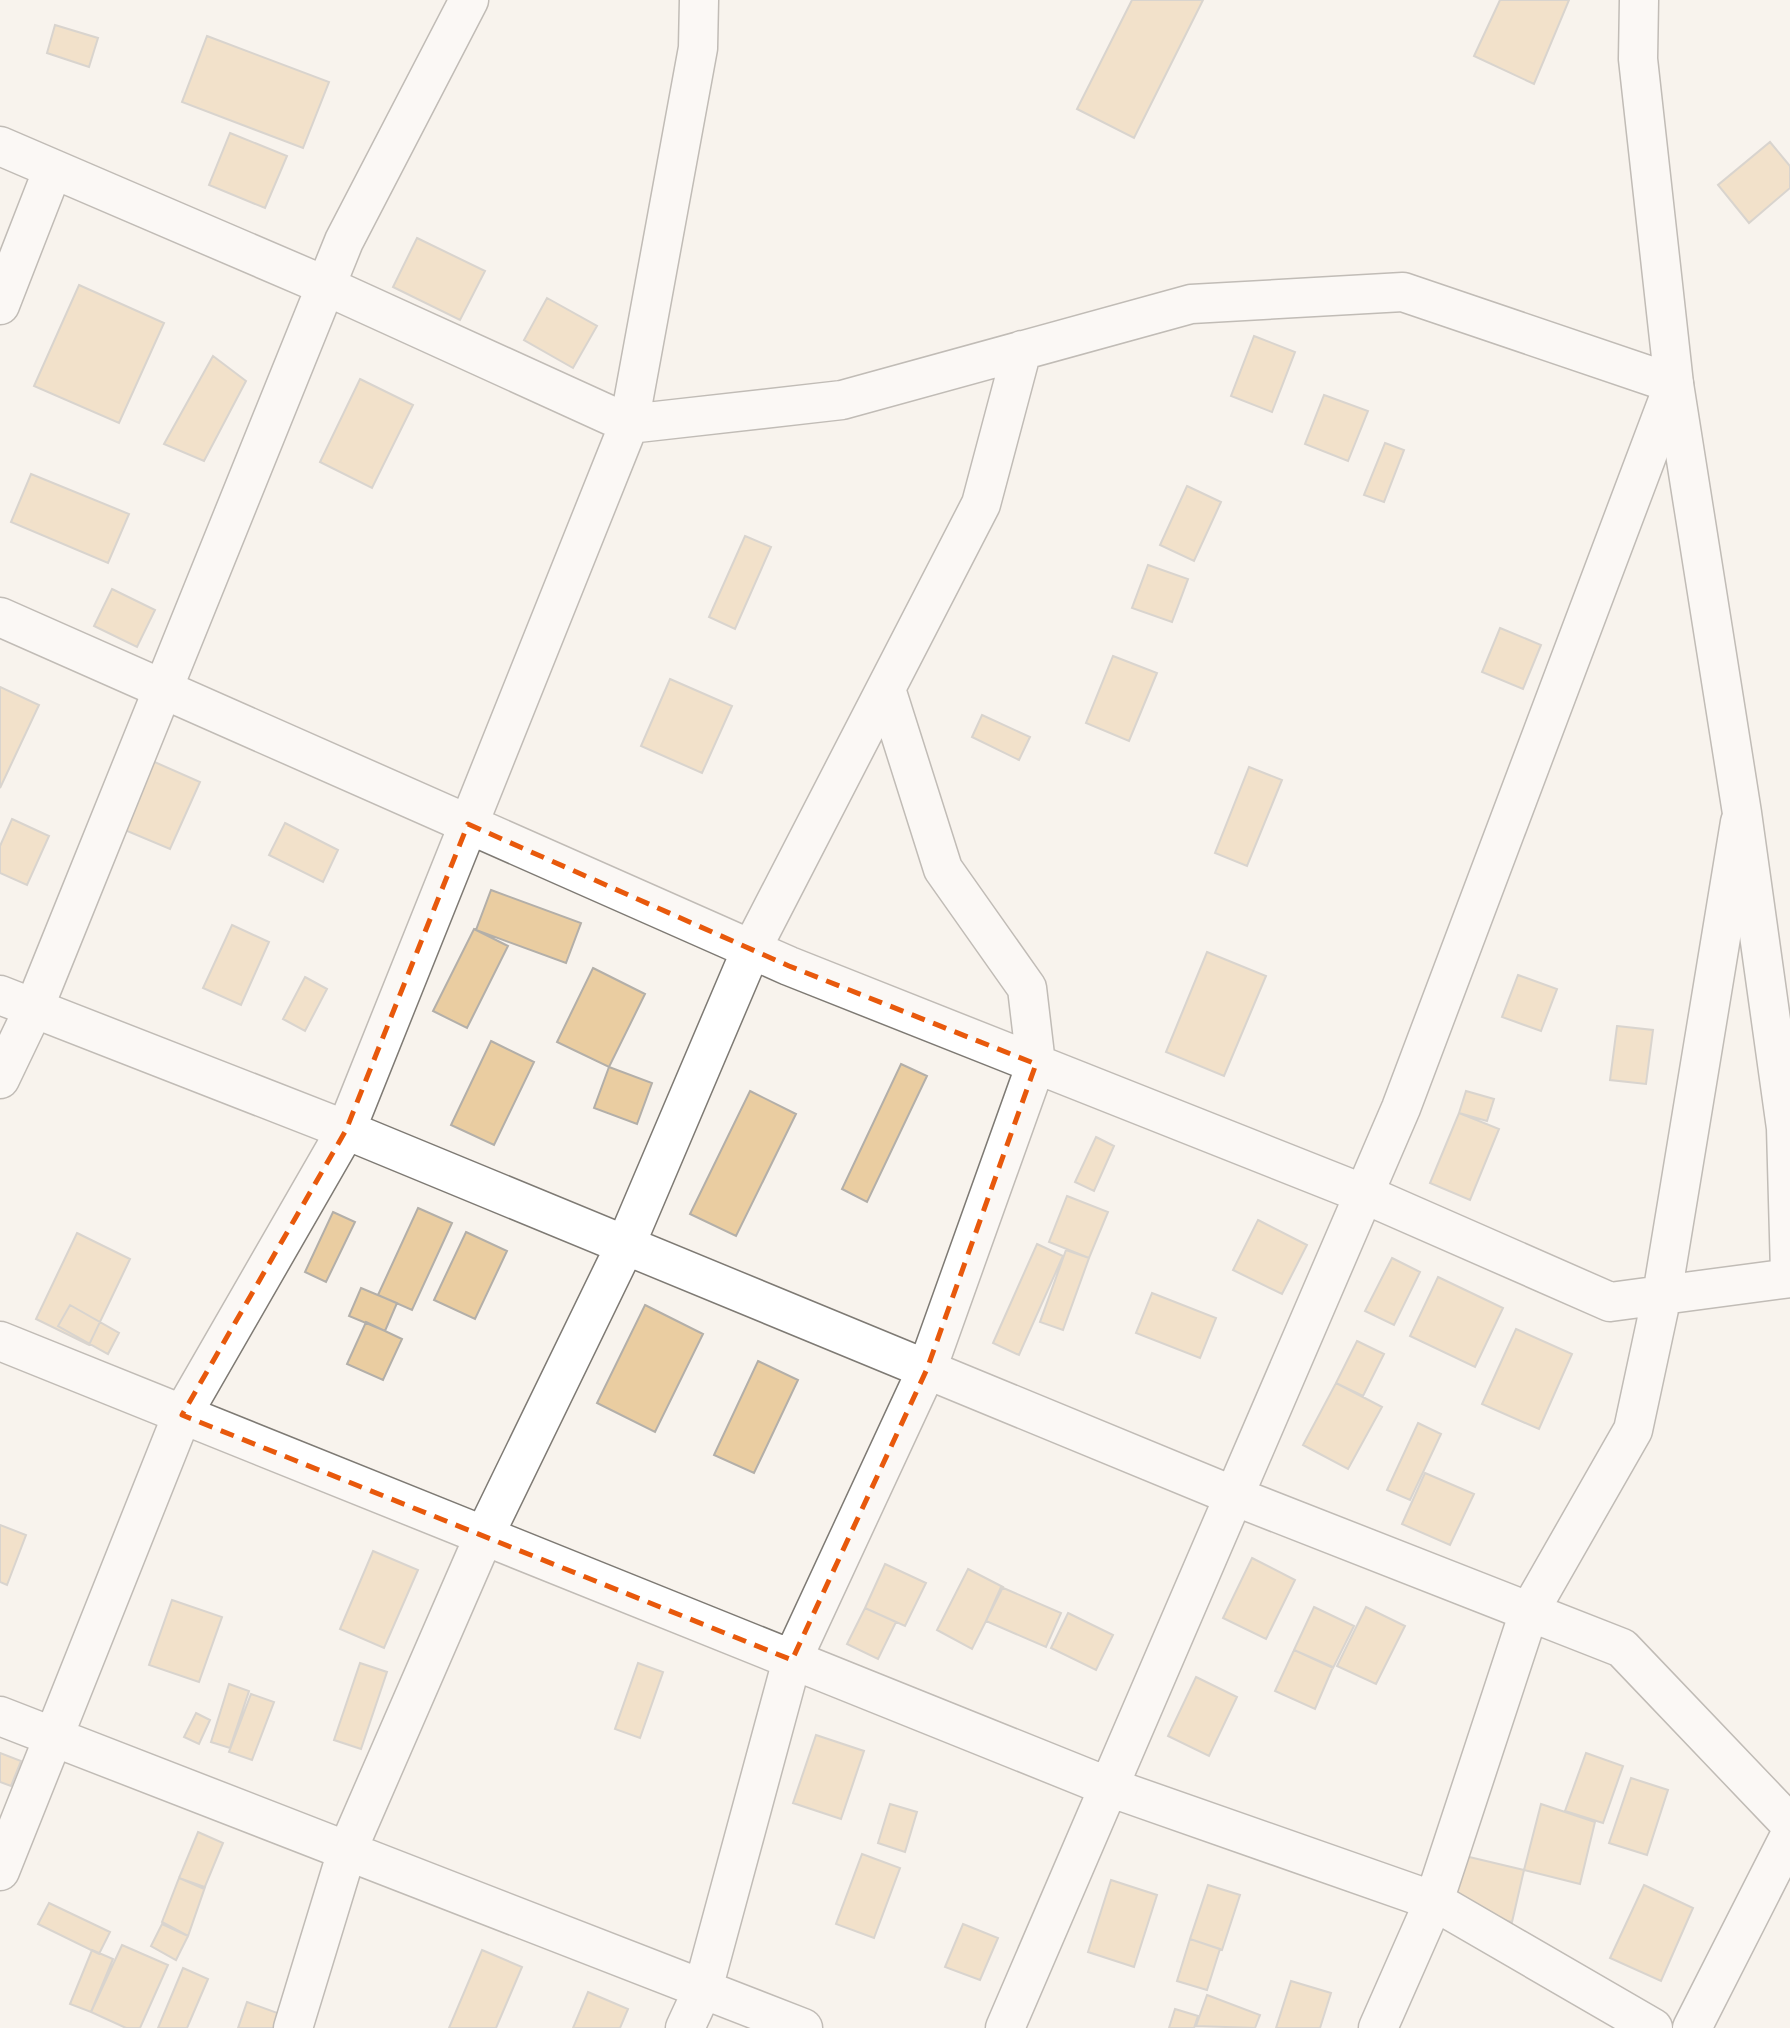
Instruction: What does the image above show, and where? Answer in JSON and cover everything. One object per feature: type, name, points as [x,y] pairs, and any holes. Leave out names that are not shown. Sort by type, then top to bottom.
[{"type":"street","points":[[0,1079],[17,1002],[164,690],[344,241],[469,0]]},
{"type":"street","points":[[0,1871],[182,1415],[346,1130],[629,424],[698,48],[699,0]]},
{"type":"street","points":[[1639,0],[1638,59],[1674,384],[1742,813],[1786,1128],[1790,1272]]},
{"type":"street","points":[[0,146],[326,286],[629,424],[842,400],[1191,304],[1403,292],[1674,384]]},
{"type":"street","points":[[0,305],[53,169]]},
{"type":"street","points":[[293,2028],[347,1851],[485,1536],[625,1246],[751,950],[981,504],[1022,350]]},
{"type":"street","points":[[1005,2028],[1401,1108],[1674,384]]},
{"type":"street","points":[[0,617],[751,950],[1364,1194],[1611,1302],[1790,1278]]},
{"type":"street","points":[[685,2028],[703,1989],[792,1660],[927,1370],[1036,1064],[1027,988],[943,869],[886,689]]},
{"type":"street","points":[[1378,2028],[1434,1901],[1529,1612],[1633,1430],[1662,1295],[1742,813]]},
{"type":"street","points":[[17,1002],[346,1130],[1234,1496],[1622,1648],[1790,1824]]},
{"type":"street","points":[[0,1341],[1109,1787],[1434,1901],[1653,2028]]},
{"type":"street","points":[[0,1716],[803,2028]]},
{"type":"street","points":[[1692,2028],[1790,1835]]},
{"type":"highlighted area","points":[[468,824],[789,966],[1036,1064],[927,1369],[792,1660],[182,1415],[346,1130]]},
{"type":"building","points":[[1132,0],[1203,0],[1134,138],[1077,109]]},
{"type":"building","points":[[1500,0],[1569,0],[1534,84],[1474,56]]},
{"type":"building","points":[[55,25],[98,38],[89,67],[47,53]]},
{"type":"building","points":[[207,36],[329,82],[303,148],[182,102]]},
{"type":"building","points":[[230,133],[287,156],[265,208],[209,185]]},
{"type":"building","points":[[1770,142],[1790,166],[1790,188],[1749,223],[1718,185]]},
{"type":"building","points":[[417,238],[485,271],[460,320],[393,287]]},
{"type":"building","points":[[79,285],[164,323],[119,423],[34,386]]},
{"type":"building","points":[[547,298],[597,326],[573,368],[524,340]]},
{"type":"building","points":[[1254,336],[1295,352],[1272,412],[1231,396]]},
{"type":"building","points":[[213,356],[246,381],[204,461],[164,444]]},
{"type":"building","points":[[360,379],[413,405],[372,488],[320,462]]},
{"type":"building","points":[[1324,395],[1368,411],[1348,461],[1305,444]]},
{"type":"building","points":[[1385,443],[1404,450],[1384,502],[1364,495]]},
{"type":"building","points":[[31,474],[129,514],[108,563],[11,522]]},
{"type":"building","points":[[1187,486],[1221,502],[1194,561],[1160,545]]},
{"type":"building","points":[[745,536],[771,547],[735,629],[709,617]]},
{"type":"building","points":[[1148,565],[1188,579],[1172,622],[1132,608]]},
{"type":"building","points":[[112,589],[155,610],[137,647],[94,626]]},
{"type":"building","points":[[1500,628],[1541,645],[1523,689],[1482,672]]},
{"type":"building","points":[[1113,656],[1157,673],[1129,741],[1086,723]]},
{"type":"building","points":[[670,679],[732,706],[702,773],[641,746]]},
{"type":"building","points":[[0,687],[39,705],[0,788]]},
{"type":"building","points":[[982,715],[1030,737],[1019,760],[972,737]]},
{"type":"building","points":[[150,760],[200,782],[170,849],[120,828]]},
{"type":"building","points":[[1249,767],[1282,780],[1247,866],[1215,853]]},
{"type":"building","points":[[12,819],[49,836],[27,885],[0,873],[0,846]]},
{"type":"building","points":[[285,823],[338,850],[323,882],[269,855]]},
{"type":"building","points":[[491,890],[581,923],[566,963],[476,930]]},
{"type":"building","points":[[232,925],[269,942],[241,1005],[203,988]]},
{"type":"building","points":[[474,929],[508,946],[467,1028],[433,1011]]},
{"type":"building","points":[[1207,952],[1266,976],[1224,1076],[1166,1052]]},
{"type":"building","points":[[593,968],[645,994],[609,1067],[557,1042]]},
{"type":"building","points":[[1518,975],[1557,989],[1541,1031],[1502,1017]]},
{"type":"building","points":[[305,977],[327,989],[305,1031],[283,1019]]},
{"type":"building","points":[[1617,1026],[1653,1030],[1646,1084],[1610,1080]]},
{"type":"building","points":[[491,1041],[534,1062],[494,1145],[451,1125]]},
{"type":"building","points":[[901,1064],[927,1076],[867,1202],[842,1189]]},
{"type":"building","points":[[609,1067],[652,1083],[637,1124],[594,1108]]},
{"type":"building","points":[[750,1091],[796,1114],[736,1236],[690,1214]]},
{"type":"building","points":[[1466,1091],[1494,1099],[1487,1121],[1459,1113]]},
{"type":"building","points":[[1459,1113],[1499,1129],[1470,1200],[1430,1183]]},
{"type":"building","points":[[1096,1137],[1114,1146],[1094,1191],[1075,1182]]},
{"type":"building","points":[[1067,1196],[1108,1212],[1089,1258],[1049,1242]]},
{"type":"building","points":[[418,1208],[452,1223],[412,1310],[378,1295]]},
{"type":"building","points":[[333,1212],[355,1222],[326,1282],[305,1272]]},
{"type":"building","points":[[1258,1220],[1307,1245],[1282,1294],[1233,1270]]},
{"type":"building","points":[[466,1232],[507,1251],[475,1319],[434,1300]]},
{"type":"building","points":[[77,1233],[130,1259],[89,1345],[36,1319]]},
{"type":"building","points":[[1037,1244],[1063,1256],[1019,1355],[993,1343]]},
{"type":"building","points":[[1066,1250],[1089,1258],[1063,1330],[1040,1322]]},
{"type":"building","points":[[1392,1258],[1420,1272],[1394,1325],[1365,1311]]},
{"type":"building","points":[[1438,1277],[1503,1308],[1475,1367],[1410,1336]]},
{"type":"building","points":[[361,1288],[397,1303],[385,1331],[349,1316]]},
{"type":"building","points":[[1152,1293],[1216,1318],[1200,1358],[1136,1333]]},
{"type":"building","points":[[70,1305],[119,1333],[108,1354],[58,1326]]},
{"type":"building","points":[[645,1305],[703,1334],[655,1432],[597,1403]]},
{"type":"building","points":[[366,1322],[402,1339],[383,1380],[347,1364]]},
{"type":"building","points":[[1516,1329],[1572,1354],[1539,1429],[1482,1404]]},
{"type":"building","points":[[1357,1341],[1384,1354],[1363,1396],[1336,1383]]},
{"type":"building","points":[[758,1361],[798,1380],[754,1473],[714,1455]]},
{"type":"building","points":[[1336,1383],[1382,1407],[1348,1469],[1303,1445]]},
{"type":"building","points":[[1418,1423],[1441,1434],[1410,1500],[1387,1490]]},
{"type":"building","points":[[1425,1473],[1474,1494],[1450,1545],[1402,1524]]},
{"type":"building","points":[[0,1525],[26,1535],[7,1585],[0,1582]]},
{"type":"building","points":[[373,1551],[418,1570],[384,1648],[340,1629]]},
{"type":"building","points":[[1252,1558],[1295,1580],[1266,1639],[1223,1618]]},
{"type":"building","points":[[885,1564],[926,1583],[905,1626],[865,1608]]},
{"type":"building","points":[[968,1569],[1003,1587],[972,1649],[937,1630]]},
{"type":"building","points":[[1001,1587],[1061,1613],[1046,1647],[986,1621]]},
{"type":"building","points":[[172,1600],[222,1617],[199,1682],[149,1665]]},
{"type":"building","points":[[1314,1607],[1354,1626],[1333,1668],[1294,1650]]},
{"type":"building","points":[[1366,1607],[1405,1626],[1376,1684],[1337,1666]]},
{"type":"building","points":[[865,1608],[896,1622],[878,1659],[847,1644]]},
{"type":"building","points":[[1068,1613],[1113,1635],[1096,1670],[1051,1648]]},
{"type":"building","points":[[1294,1650],[1333,1667],[1315,1709],[1275,1691]]},
{"type":"building","points":[[360,1663],[387,1672],[361,1749],[334,1740]]},
{"type":"building","points":[[638,1663],[663,1672],[640,1738],[615,1729]]},
{"type":"building","points":[[1196,1677],[1237,1697],[1209,1756],[1168,1736]]},
{"type":"building","points":[[229,1684],[249,1691],[230,1748],[211,1742]]},
{"type":"building","points":[[251,1694],[274,1702],[252,1760],[229,1752]]},
{"type":"building","points":[[196,1713],[210,1720],[199,1744],[184,1737]]},
{"type":"building","points":[[816,1735],[864,1751],[841,1819],[793,1803]]},
{"type":"building","points":[[0,1753],[21,1761],[11,1786],[0,1782]]},
{"type":"building","points":[[1586,1753],[1623,1766],[1603,1823],[1565,1811]]},
{"type":"building","points":[[1631,1778],[1668,1790],[1647,1855],[1609,1843]]},
{"type":"building","points":[[890,1804],[917,1812],[905,1852],[878,1843]]},
{"type":"building","points":[[1541,1804],[1595,1822],[1580,1884],[1524,1870]]},
{"type":"building","points":[[198,1832],[223,1843],[204,1889],[179,1878]]},
{"type":"building","points":[[862,1854],[900,1868],[874,1938],[836,1924]]},
{"type":"building","points":[[1465,1856],[1524,1870],[1512,1922],[1452,1908]]},
{"type":"building","points":[[179,1878],[205,1887],[188,1936],[162,1922]]},
{"type":"building","points":[[1111,1880],[1157,1895],[1134,1967],[1088,1952]]},
{"type":"building","points":[[1208,1885],[1240,1895],[1222,1950],[1190,1939]]},
{"type":"building","points":[[1644,1885],[1693,1908],[1661,1981],[1610,1958]]},
{"type":"building","points":[[49,1903],[110,1932],[99,1954],[38,1924]]},
{"type":"building","points":[[162,1924],[188,1936],[176,1960],[151,1946]]},
{"type":"building","points":[[963,1924],[998,1938],[980,1980],[945,1967]]},
{"type":"building","points":[[1190,1939],[1220,1949],[1207,1990],[1177,1981]]},
{"type":"building","points":[[122,1945],[168,1965],[140,2028],[126,2028],[91,2012]]},
{"type":"building","points":[[92,1950],[113,1959],[91,2012],[70,2004]]},
{"type":"building","points":[[482,1950],[522,1967],[496,2028],[449,2028]]},
{"type":"building","points":[[183,1968],[208,1979],[187,2028],[158,2028]]},
{"type":"building","points":[[1291,1981],[1331,1993],[1320,2028],[1276,2028]]},
{"type":"building","points":[[588,1992],[628,2009],[620,2028],[573,2028]]},
{"type":"building","points":[[1207,1995],[1260,2015],[1255,2028],[1196,2026]]},
{"type":"building","points":[[247,2002],[283,2015],[278,2028],[238,2028]]},
{"type":"building","points":[[1175,2009],[1198,2016],[1194,2028],[1169,2028]]}]
